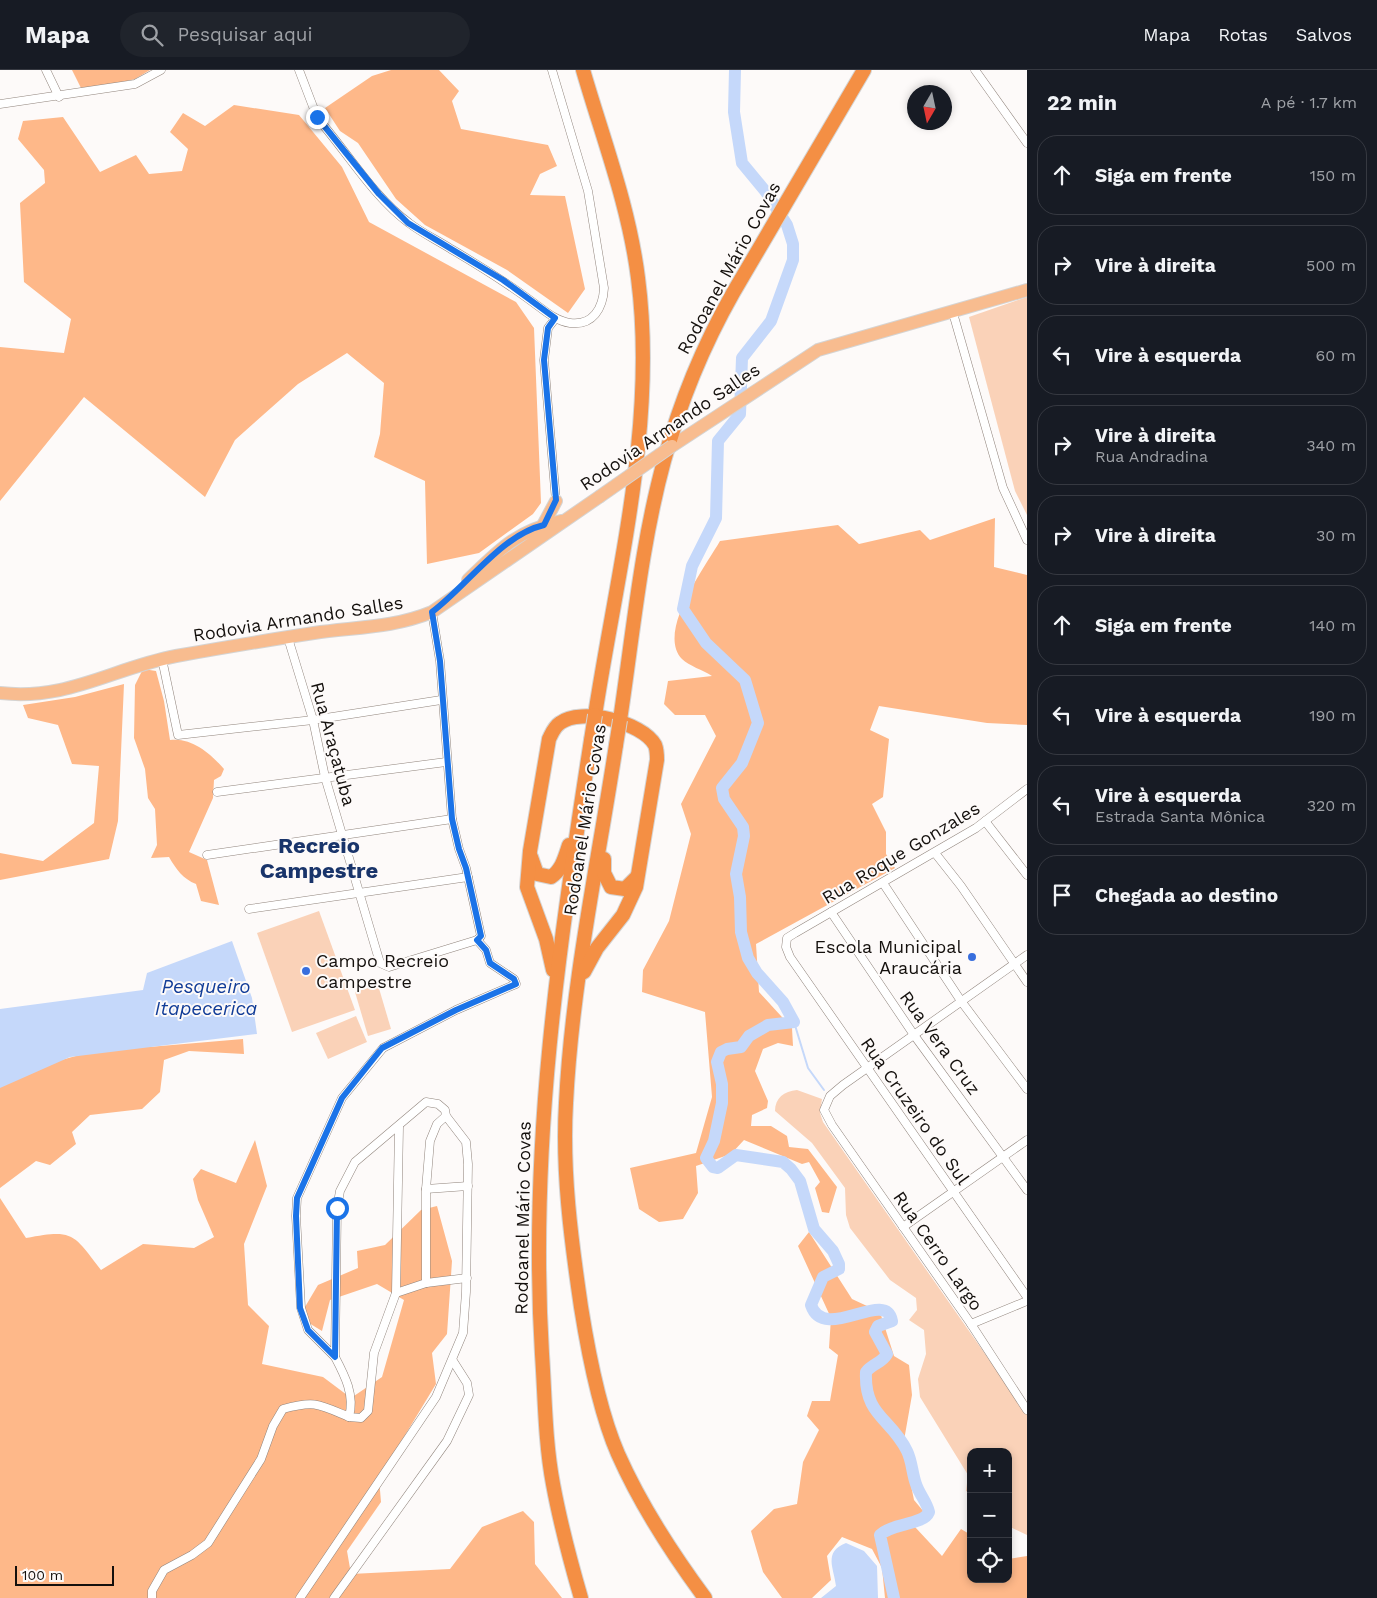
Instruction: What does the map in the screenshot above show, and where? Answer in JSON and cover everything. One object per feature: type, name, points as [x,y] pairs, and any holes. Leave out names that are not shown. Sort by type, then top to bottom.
[{"type":"highway","name":"Rodoanel Mário Covas","points":[[581,1598],[553,1482],[540,1312],[538,1228],[540,1159],[546,1072],[556,980],[591,740],[637,448],[643,380],[641,311],[632,238],[583,70]]},
{"type":"highway","name":"Rodoanel Mário Covas","points":[[705,1598],[674,1556],[644,1508],[617,1451],[587,1340],[567,1197],[566,1105],[579,981],[648,544],[668,449],[700,357],[715,325],[765,236],[864,70]]},
{"type":"highway","points":[[556,980],[546,939],[527,887],[530,851],[546,749],[553,730],[560,722],[586,716],[631,724],[651,740],[656,747],[657,760],[639,875],[632,897],[623,916],[597,948],[579,981]]},
{"type":"highway","points":[[530,851],[537,874],[544,877],[556,873],[562,864],[580,814]]},
{"type":"highway","points":[[604,825],[604,873],[607,882],[617,890],[625,889],[639,875]]},
{"type":"main road","name":"Rodovia Armando Salles","points":[[0,693],[19,696],[64,691],[131,667],[162,659],[288,638],[408,622],[432,612],[454,594],[502,566],[537,540],[558,516],[584,507],[600,497],[792,365],[830,344],[953,313],[1027,290]]},
{"type":"main road","points":[[537,540],[566,508],[584,507]]},
{"type":"main road","points":[[454,594],[493,556],[523,533],[558,516]]},
{"type":"street","points":[[46,70],[59,97]]},
{"type":"street","points":[[0,104],[59,97],[135,84],[161,70]]},
{"type":"street","points":[[299,70],[317,117],[379,194],[408,223],[503,280],[555,318],[575,323],[590,319],[598,311],[603,300],[604,288],[588,192],[552,70]]},
{"type":"street","points":[[975,70],[1027,142]]},
{"type":"street","points":[[953,313],[1003,488],[1027,540]]},
{"type":"street","points":[[555,318],[548,328],[544,360],[558,516]]},
{"type":"street","points":[[349,1416],[352,1407],[350,1390],[335,1357],[308,1330],[300,1308],[297,1198],[342,1098],[382,1048],[456,1010],[516,984],[514,979],[490,963],[486,950],[477,940],[481,936],[468,877],[452,819],[441,700],[440,661],[432,612]]},
{"type":"street","name":"Rua Araçatuba","points":[[288,638],[313,720],[325,777],[380,963],[389,967],[477,940]]},
{"type":"street","points":[[162,659],[178,735],[313,720],[441,700]]},
{"type":"street","points":[[217,792],[446,762]]},
{"type":"street","name":"Rua Roque Gonzales","points":[[788,938],[934,853],[985,821],[1027,789]]},
{"type":"street","points":[[207,855],[452,819]]},
{"type":"street","points":[[985,821],[1027,875]]},
{"type":"street","points":[[934,853],[961,886],[1027,982]]},
{"type":"street","points":[[249,909],[468,877]]},
{"type":"street","points":[[882,883],[961,1001],[1027,1089]]},
{"type":"street","name":"Rua Vera Cruz","points":[[831,912],[914,1035],[1027,1190]]},
{"type":"street","name":"Rua Cruzeiro do Sul","points":[[788,938],[786,947],[790,957],[866,1069],[1027,1297]]},
{"type":"street","points":[[866,1069],[1027,955]]},
{"type":"street","name":"Rua Cerro Largo","points":[[866,1069],[830,1096],[824,1110],[832,1125],[1026,1405]]},
{"type":"street","points":[[300,1598],[436,1397],[453,1361],[463,1333],[467,1278],[468,1186],[466,1142],[446,1116],[445,1110],[438,1104],[426,1102],[415,1109],[399,1127],[355,1162],[340,1191],[337,1208],[335,1357]]},
{"type":"street","points":[[426,1283],[426,1189],[430,1141],[437,1124],[446,1116]]},
{"type":"street","points":[[152,1598],[152,1591],[164,1570],[208,1544],[261,1458],[273,1426],[283,1409],[304,1403],[317,1404],[349,1416],[361,1418],[368,1411],[374,1353],[396,1293],[399,1127]]},
{"type":"street","points":[[903,1227],[1027,1140]]},
{"type":"street","points":[[426,1189],[468,1186]]},
{"type":"street","points":[[396,1293],[426,1283],[467,1278]]},
{"type":"street","points":[[971,1324],[1027,1301]]},
{"type":"street","points":[[334,1598],[447,1441],[469,1395],[468,1384],[453,1361]]},
{"type":"shaded area","points":[[72,70],[150,70],[135,79],[83,92]]},
{"type":"shaded area","points":[[391,70],[439,70],[459,91],[452,101],[461,129],[548,145],[557,166],[540,174],[530,195],[565,196],[585,289],[568,313],[507,270],[425,225],[396,199],[358,143],[340,131],[325,108],[372,76]]},
{"type":"shaded area","points":[[234,105],[299,115],[342,167],[369,222],[516,302],[534,328],[541,503],[533,514],[479,553],[427,564],[425,481],[374,457],[380,434],[384,383],[347,353],[298,384],[235,440],[205,497],[84,397],[0,501],[0,347],[64,353],[71,319],[24,282],[20,203],[45,183],[44,170],[18,139],[23,121],[63,117],[100,172],[136,155],[149,174],[182,171],[188,149],[170,132],[183,113],[205,126]]},
{"type":"shaded area","points":[[1027,297],[1027,515],[1015,491],[969,317]]},
{"type":"shaded area","points":[[995,518],[994,567],[1027,575],[1027,725],[987,723],[879,706],[870,730],[889,739],[883,797],[872,804],[886,832],[886,854],[895,868],[756,944],[759,992],[792,1028],[793,1046],[778,1043],[763,1049],[755,1071],[768,1101],[767,1108],[752,1115],[751,1126],[771,1126],[787,1136],[789,1147],[808,1149],[837,1187],[829,1213],[822,1212],[815,1188],[820,1182],[809,1162],[802,1164],[744,1140],[731,1154],[696,1166],[698,1193],[683,1219],[659,1222],[639,1209],[630,1168],[696,1153],[712,1097],[705,1012],[642,992],[643,970],[669,921],[691,834],[681,804],[716,736],[705,715],[675,715],[664,704],[668,681],[712,676],[682,659],[676,647],[675,633],[686,600],[720,541],[838,525],[859,544],[920,530],[930,540]]},
{"type":"shaded area","points":[[143,669],[156,671],[164,701],[170,740],[186,741],[193,744],[207,752],[224,769],[221,776],[214,780],[213,798],[189,852],[207,860],[219,905],[201,901],[196,884],[180,873],[169,857],[151,858],[157,845],[155,809],[148,798],[145,769],[134,738],[135,685]]},
{"type":"shaded area","points":[[124,684],[118,821],[109,859],[0,880],[0,853],[43,861],[94,823],[99,766],[72,764],[58,725],[28,718],[23,705],[75,697]]},
{"type":"shaded area","name":"Campo Recreio Campestre","points":[[319,911],[355,1010],[292,1032],[257,933]]},
{"type":"shaded area","points":[[378,985],[391,1029],[368,1036],[355,992]]},
{"type":"shaded area","points":[[356,1016],[367,1042],[328,1059],[316,1033]]},
{"type":"shaded area","points":[[243,1039],[244,1054],[189,1051],[164,1060],[160,1092],[142,1109],[90,1115],[72,1132],[76,1144],[50,1165],[36,1161],[0,1188],[0,1080],[6,1075],[120,1044],[149,1047]]},
{"type":"shaded area","points":[[797,1090],[822,1099],[820,1113],[823,1122],[1027,1414],[1027,1535],[1012,1528],[1012,1448],[967,1448],[967,1473],[920,1397],[918,1379],[926,1354],[924,1330],[909,1320],[917,1310],[916,1298],[890,1280],[850,1228],[846,1215],[845,1188],[812,1143],[775,1111],[775,1106],[781,1096]]},
{"type":"shaded area","points":[[255,1140],[267,1186],[244,1244],[248,1305],[269,1326],[262,1364],[323,1377],[351,1398],[382,1377],[404,1300],[377,1284],[330,1300],[322,1331],[299,1317],[318,1285],[358,1268],[357,1251],[385,1245],[421,1210],[437,1206],[452,1261],[447,1334],[432,1353],[436,1384],[379,1478],[381,1502],[347,1551],[351,1574],[450,1569],[482,1527],[523,1511],[534,1522],[535,1564],[562,1598],[0,1598],[0,1198],[26,1238],[54,1234],[63,1234],[71,1237],[84,1248],[101,1270],[143,1244],[194,1248],[214,1237],[198,1200],[193,1179],[201,1169],[236,1183]]},
{"type":"shaded area","points":[[809,1232],[852,1299],[880,1312],[894,1356],[909,1365],[912,1395],[903,1446],[914,1500],[924,1512],[915,1527],[942,1556],[961,1529],[967,1533],[967,1583],[1012,1583],[1012,1558],[1027,1556],[1027,1598],[885,1598],[882,1568],[872,1549],[842,1537],[827,1556],[831,1580],[812,1598],[782,1598],[763,1572],[751,1531],[774,1509],[797,1504],[803,1462],[819,1430],[807,1416],[812,1401],[830,1401],[838,1355],[829,1348],[831,1318],[798,1246]]},
{"type":"water","name":"Pesqueiro Itapecerica","points":[[232,941],[252,998],[257,1034],[70,1057],[0,1088],[0,1009],[143,990],[147,973]]},
{"type":"water","points":[[846,1543],[864,1551],[877,1566],[878,1598],[821,1598],[836,1586],[832,1556],[834,1551]]},
{"type":"waterway","points":[[735,70],[734,112],[742,163],[766,192],[787,225],[793,244],[793,260],[771,321],[742,358],[740,414],[718,441],[716,518],[692,566],[683,609],[706,643],[745,680],[758,723],[742,763],[722,788],[724,799],[743,827],[744,836],[736,874],[740,897],[741,932],[748,958],[757,973],[783,1002],[794,1022],[768,1025],[749,1036],[741,1047],[721,1052],[717,1062],[722,1084],[722,1103],[714,1141],[706,1158],[713,1167],[718,1168],[736,1155],[783,1162],[791,1169],[800,1181],[814,1229],[833,1251],[839,1264],[839,1269],[823,1277],[811,1305],[818,1315],[828,1319],[879,1310],[887,1312],[892,1321],[878,1326],[875,1332],[887,1354],[866,1372],[869,1398],[874,1408],[901,1440],[907,1451],[916,1484],[929,1512],[921,1519],[892,1528],[880,1535],[894,1598]]},
{"type":"waterway","points":[[794,1022],[808,1068],[824,1090]]},
{"type":"place","name":"Escola Municipal Araucária","points":[[972,957]]},
{"type":"place","name":"Campo Recreio Campestre","points":[[306,971]]},
{"type":"district","name":"Recreio Campestre","points":[[319,858]]},
{"type":"route","points":[[317,117],[379,194],[408,223],[503,280],[555,318],[548,328],[544,360],[556,500],[544,525],[523,533],[493,556],[454,594],[432,612],[440,661],[441,700],[452,819],[459,849],[466,868],[481,936],[477,940],[486,950],[490,963],[514,979],[516,984],[456,1010],[382,1048],[342,1098],[297,1198],[296,1216],[300,1308],[308,1330],[335,1357],[337,1208]]}]
